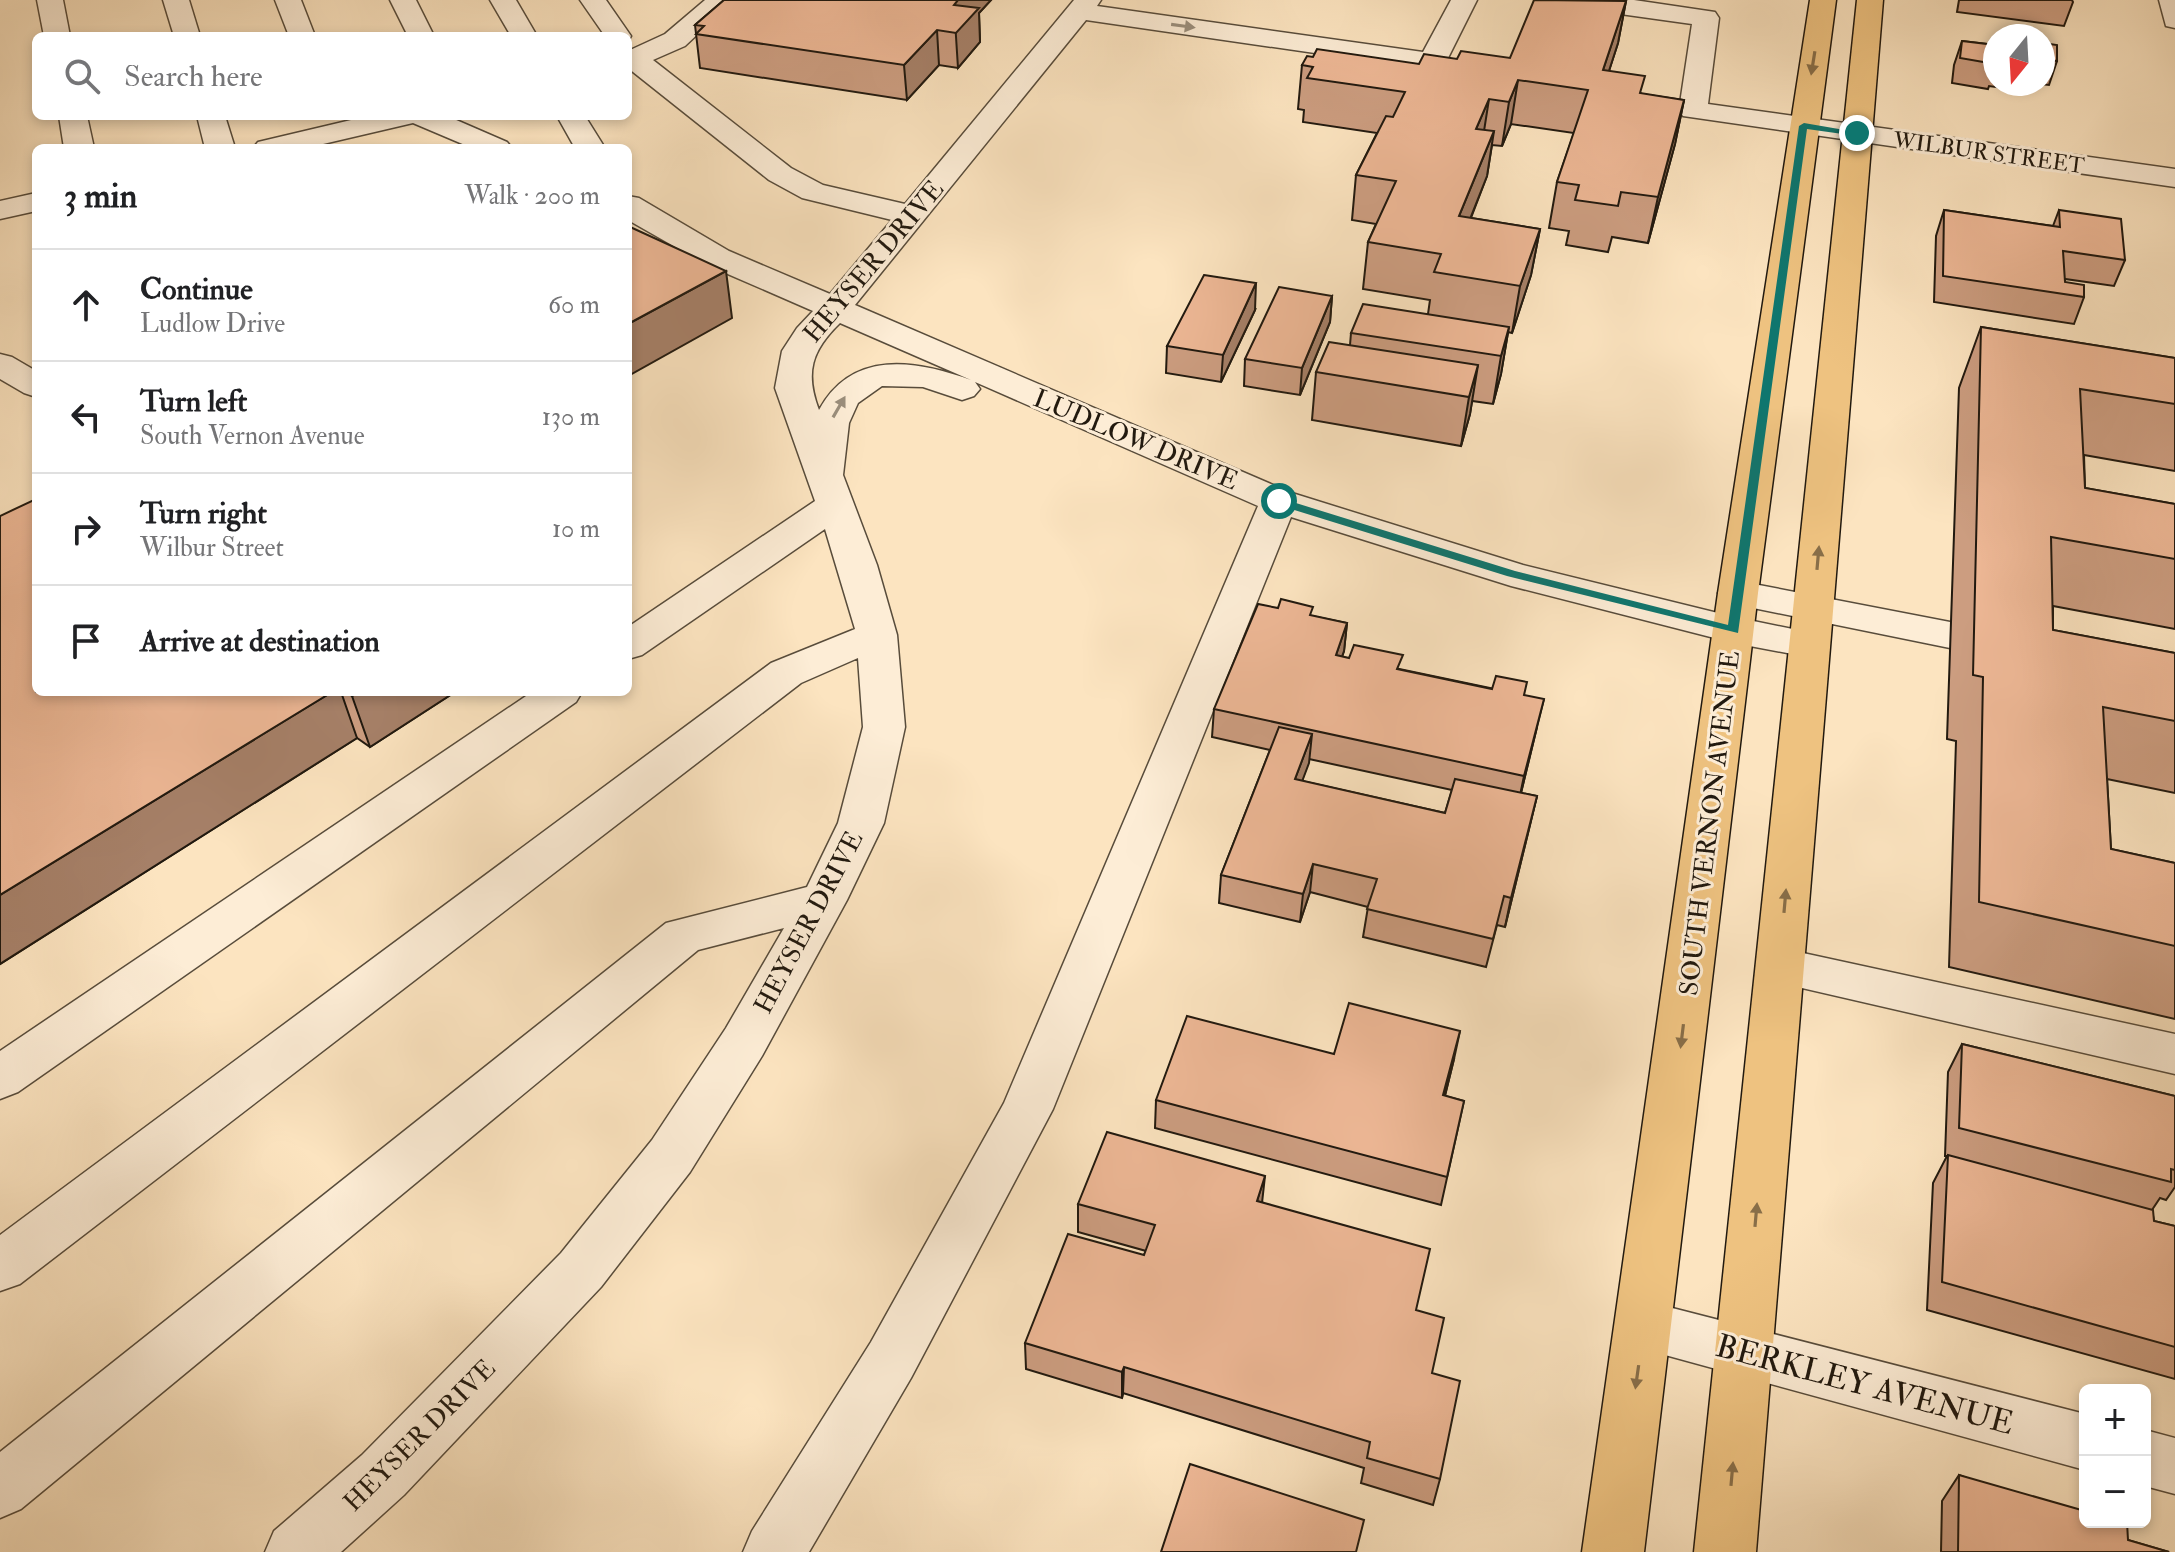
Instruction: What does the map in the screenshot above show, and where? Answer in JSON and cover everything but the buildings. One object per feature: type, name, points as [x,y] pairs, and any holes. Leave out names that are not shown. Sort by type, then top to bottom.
[{"type":"main road","name":"SOUTH VERNON AVENUE","points":[[1613,1552],[1645,1326],[1736,612],[1823,0]]},
{"type":"main road","points":[[1725,1552],[1870,0]]},
{"type":"street","points":[[50,0],[56,32]]},
{"type":"street","points":[[176,0],[186,32]]},
{"type":"street","points":[[288,0],[300,32]]},
{"type":"street","points":[[403,0],[419,32]]},
{"type":"street","points":[[503,0],[522,32]]},
{"type":"street","points":[[593,0],[614,32]]},
{"type":"street","points":[[632,51],[675,40],[721,0]]},
{"type":"street","points":[[1083,6],[1432,62],[1464,0]]},
{"type":"street","name":"WILBUR STREET","points":[[1577,0],[1706,18],[1693,110],[2175,178]]},
{"type":"street","points":[[2172,0],[2175,20]]},
{"type":"street","name":"HEYSER DRIVE","points":[[296,1552],[383,1475],[581,1270],[671,1156],[744,1042],[824,900],[861,823],[884,727],[877,635],[857,565],[793,388],[795,361],[802,341],[835,309],[1083,6]]},
{"type":"street","points":[[632,56],[780,174],[813,192],[912,215]]},
{"type":"street","points":[[74,120],[78,144]]},
{"type":"street","points":[[212,120],[219,144]]},
{"type":"street","points":[[305,144],[338,123],[367,120]]},
{"type":"street","points":[[431,120],[488,144]]},
{"type":"street","points":[[573,120],[588,144]]},
{"type":"street","points":[[0,210],[32,203]]},
{"type":"street","name":"LUDLOW DRIVE","points":[[632,211],[718,258],[1279,501],[1511,574],[1810,626],[1950,635]]},
{"type":"street","points":[[0,364],[32,384]]},
{"type":"street","points":[[632,643],[830,493],[833,418],[844,398],[860,381],[881,374],[910,373],[937,378],[1010,409],[1094,421]]},
{"type":"street","points":[[774,1552],[891,1360],[1027,1109],[1279,501]]},
{"type":"street","points":[[0,1267],[786,673],[877,635]]},
{"type":"street","points":[[0,1078],[555,696]]},
{"type":"street","points":[[0,1489],[683,936],[824,900]]},
{"type":"street","points":[[1780,966],[2175,1054]]},
{"type":"street","name":"BERKLEY AVENUE","points":[[1645,1326],[2079,1440]]},
{"type":"street","points":[[2151,1460],[2175,1466]]},
{"type":"route","points":[[1279,501],[1511,574],[1734,630],[1804,126],[1857,133]]}]
